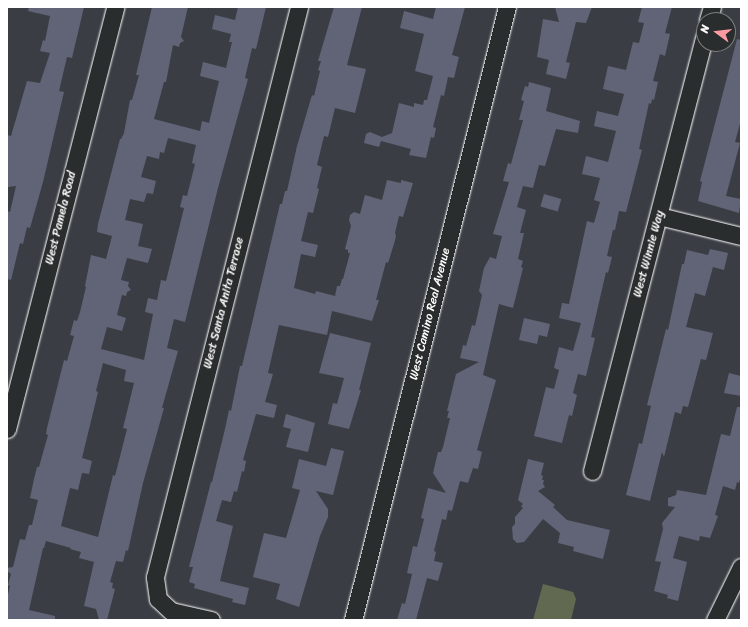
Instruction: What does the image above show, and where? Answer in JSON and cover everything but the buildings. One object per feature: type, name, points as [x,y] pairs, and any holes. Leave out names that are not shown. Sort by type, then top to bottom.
[{"type":"street","name":"West Pamela Road","points":[[7,429],[115,7]]},
{"type":"street","name":"West Santa Anita Terrace","points":[[211,620],[172,610],[158,599],[155,577],[299,7]]},
{"type":"street","name":"West Camino Real Avenue","points":[[353,620],[507,7]]},
{"type":"street","name":"West Winnie Way","points":[[592,471],[700,52]]},
{"type":"street","points":[[659,216],[741,236]]},
{"type":"street","points":[[715,620],[741,567]]},
{"type":"green space","points":[[543,584],[573,592],[576,599],[571,620],[533,620]]}]
